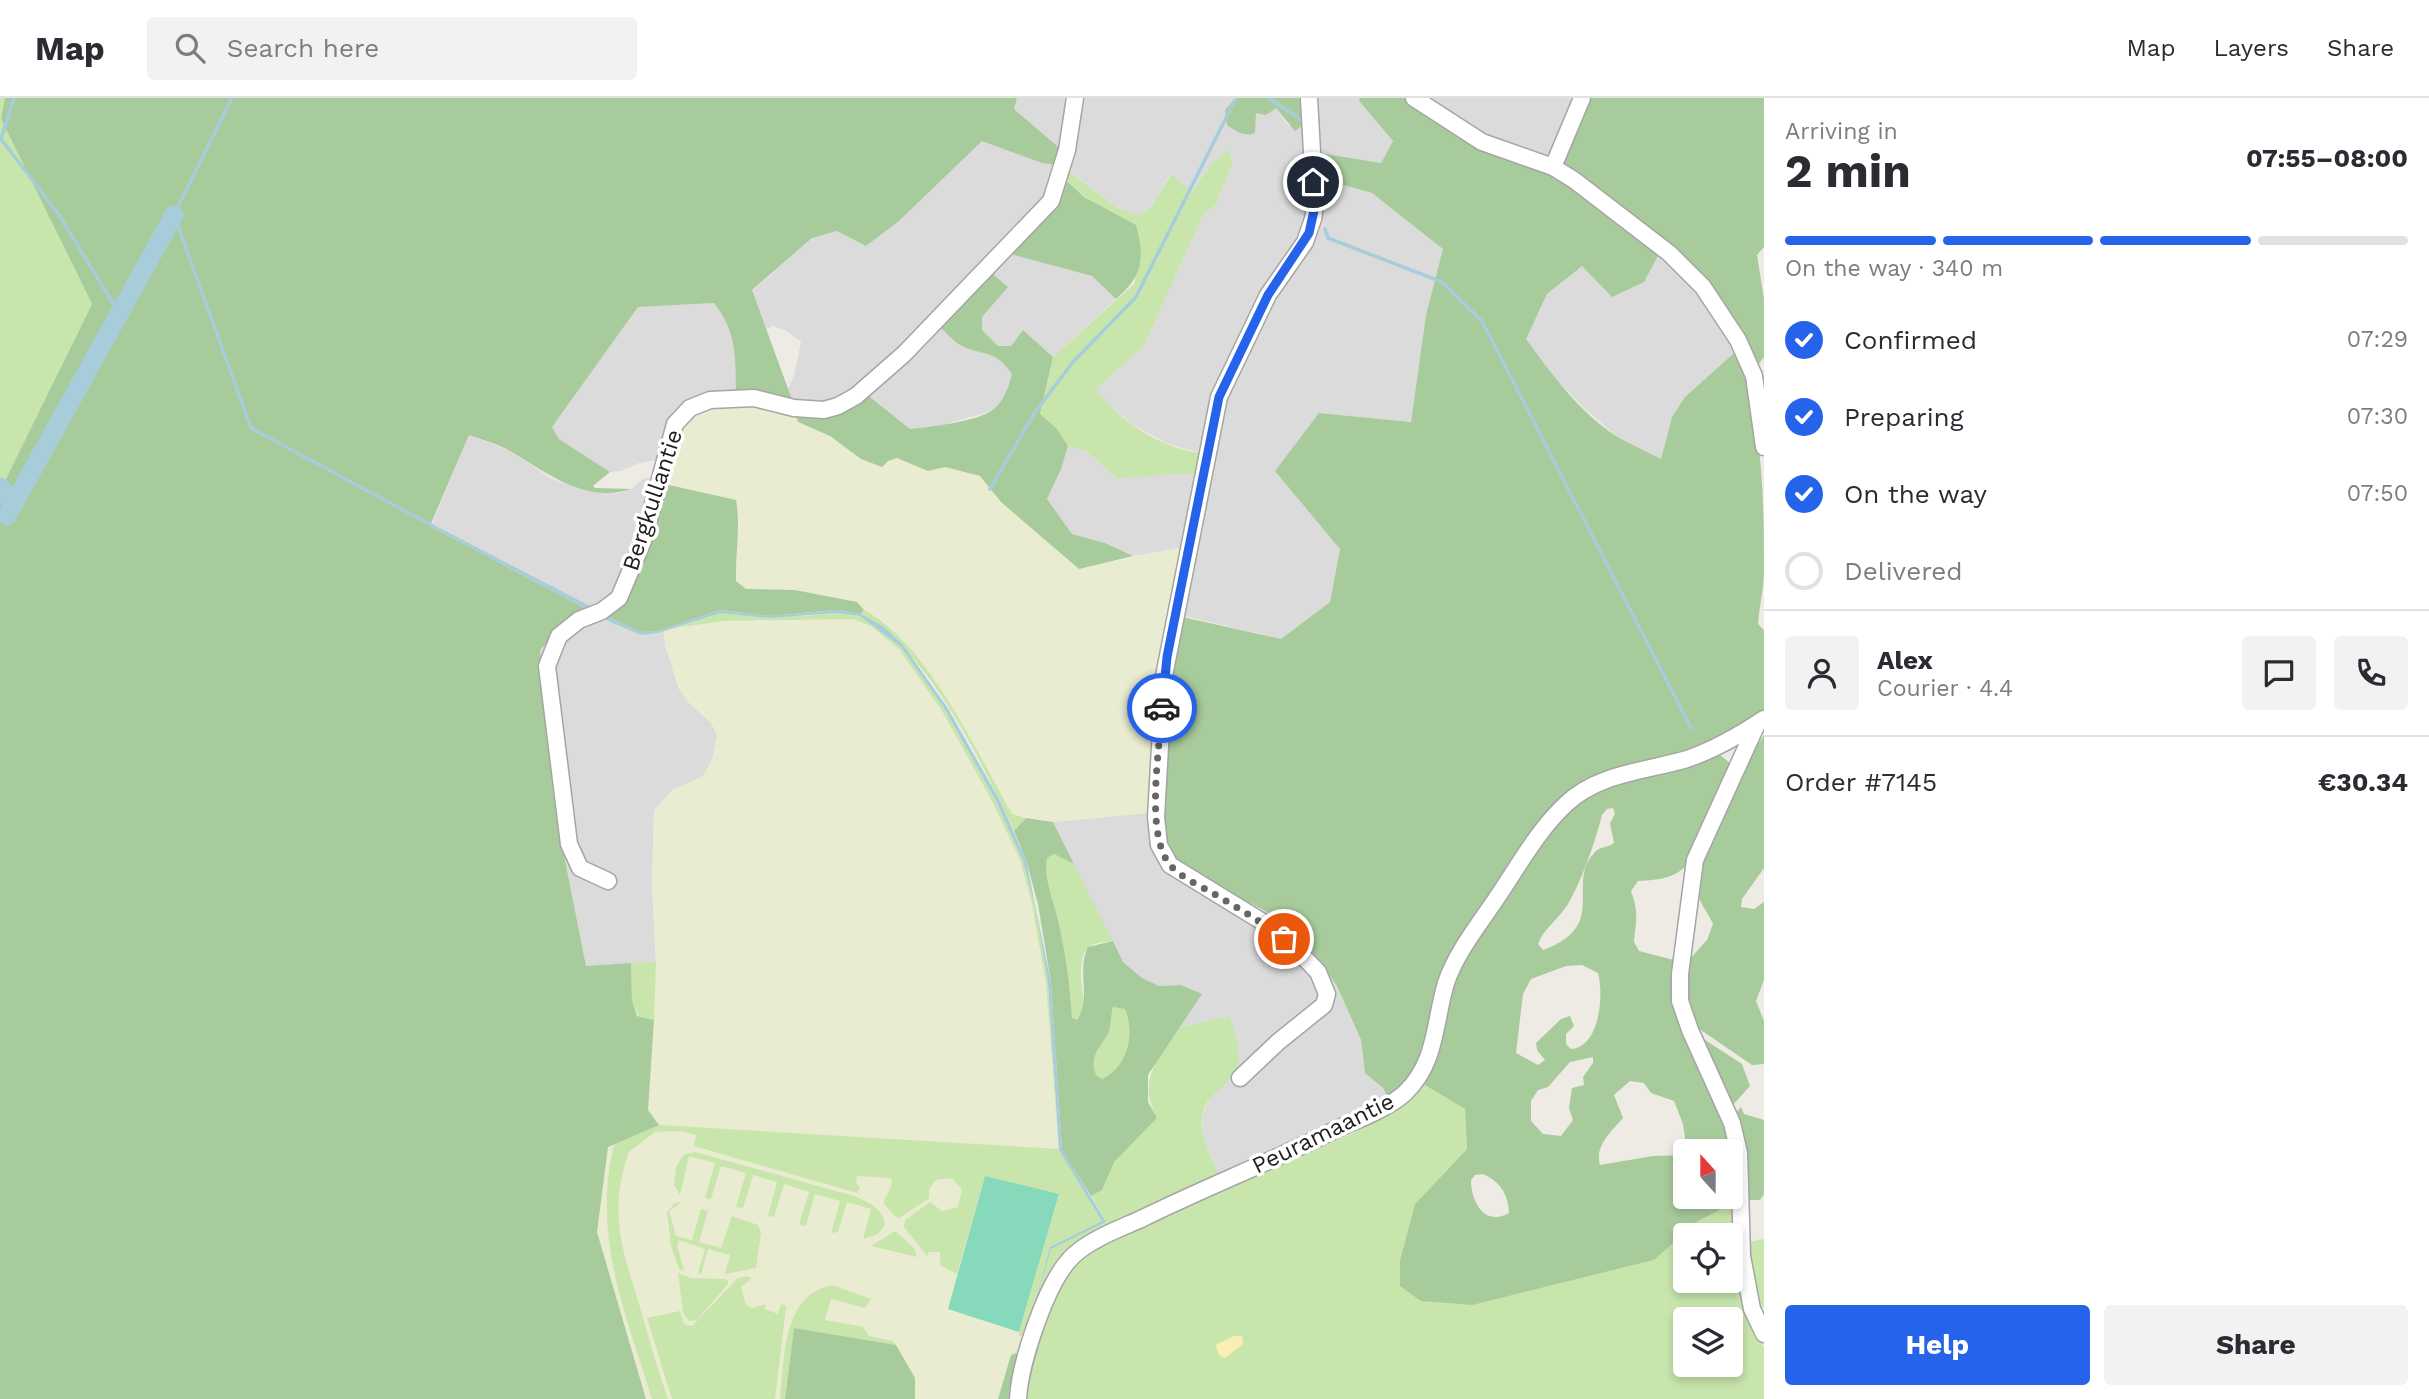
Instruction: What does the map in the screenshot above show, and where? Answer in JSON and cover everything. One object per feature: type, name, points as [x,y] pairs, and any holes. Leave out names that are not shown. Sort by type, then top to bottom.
[{"type":"street","name":"Bergkullantie","points":[[608,881],[580,868],[569,844],[547,666],[552,647],[559,636],[579,620],[602,611],[620,598],[643,541],[675,424],[690,408],[729,398],[754,398],[794,408],[824,410],[838,406],[873,383],[1051,201],[1067,150],[1074,98]]},
{"type":"street","points":[[1240,1078],[1278,1042],[1324,1005],[1327,993],[1318,972],[1294,947],[1266,924],[1180,874],[1159,845],[1156,817],[1163,695],[1219,397],[1268,295],[1312,226],[1315,206],[1309,98]]},
{"type":"street","points":[[1414,98],[1482,142],[1553,167],[1669,253],[1703,287],[1738,340],[1754,376],[1764,447]]},
{"type":"street","points":[[1553,167],[1582,98]]},
{"type":"street","points":[[1761,722],[1723,796],[1695,860],[1680,974],[1681,1001],[1690,1030],[1732,1123],[1739,1153],[1742,1256],[1752,1309],[1764,1334]]},
{"type":"street","name":"Peuramaantie","points":[[1018,1399],[1020,1374],[1031,1342],[1054,1284],[1073,1255],[1088,1244],[1298,1149],[1403,1095],[1423,1071],[1433,1049],[1446,983],[1460,953],[1544,827],[1567,803],[1591,786],[1686,759],[1724,743],[1761,722]]},
{"type":"street","points":[[1724,743],[1742,762]]},
{"type":"shaded area","points":[[1017,98],[1235,98],[1225,110],[1255,127],[1256,113],[1276,108],[1288,125],[1302,126],[1302,98],[1360,98],[1359,101],[1393,141],[1381,163],[1315,152],[1318,178],[1372,193],[1444,249],[1426,315],[1411,422],[1319,413],[1340,549],[1330,602],[1281,639],[1167,612],[1181,548],[1133,556],[1105,543],[1072,534],[1047,499],[1068,446],[1086,451],[1117,478],[1201,453],[1168,444],[1135,426],[1105,402],[1096,389],[1144,346],[1204,213],[1215,206],[1233,162],[1229,151],[1212,163],[1192,192],[1170,174],[1151,208],[1138,215],[1116,207],[1066,168],[1064,174],[1068,182],[1060,186],[1007,252],[1092,276],[1116,299],[1053,357],[1023,330],[1011,346],[997,346],[982,330],[982,317],[989,307],[989,270],[963,347],[990,352],[1003,361],[1012,374],[1008,391],[994,410],[943,425],[910,429],[865,393],[852,402],[794,405],[788,389],[794,376],[801,342],[785,330],[773,326],[766,329],[752,291],[812,238],[837,231],[866,246],[899,221],[982,140],[1042,163],[1062,151],[1014,109]]},
{"type":"shaded area","points":[[1430,98],[1585,98],[1558,165],[1494,139]]},
{"type":"shaded area","points":[[1658,256],[1679,267],[1717,312],[1735,352],[1685,397],[1672,417],[1661,459],[1615,435],[1583,407],[1554,377],[1525,339],[1547,294],[1582,265],[1644,282]]},
{"type":"shaded area","points":[[714,303],[730,323],[735,351],[736,394],[657,460],[639,463],[621,471],[610,472],[559,439],[552,427],[638,307]]},
{"type":"shaded area","points":[[469,435],[508,450],[552,479],[594,492],[619,493],[631,489],[644,478],[657,478],[658,633],[664,631],[665,645],[679,689],[712,724],[717,736],[712,760],[703,776],[654,811],[652,884],[656,962],[586,966],[564,855],[540,650],[576,615],[432,524]]},
{"type":"shaded area","points":[[1159,812],[1180,866],[1294,926],[1337,986],[1361,1040],[1365,1073],[1383,1088],[1389,1100],[1221,1178],[1202,1136],[1203,1114],[1211,1096],[1230,1079],[1230,1016],[1180,1027],[1201,994],[1181,985],[1159,986],[1142,978],[1123,962],[1053,822]]},
{"type":"green space","points":[[0,98],[5,98],[1,119],[92,304],[0,491]]},
{"type":"green space","points":[[5,98],[1017,98],[1014,109],[1063,151],[1059,165],[1042,163],[982,141],[899,221],[866,246],[837,231],[812,238],[752,290],[794,405],[736,394],[734,346],[722,314],[714,303],[638,307],[552,427],[559,439],[610,472],[593,486],[595,488],[631,489],[614,493],[598,492],[568,484],[495,444],[469,435],[430,526],[590,611],[576,615],[540,650],[564,855],[586,966],[631,963],[632,1000],[637,1016],[654,1020],[648,1110],[659,1125],[608,1147],[597,1232],[646,1399],[0,1399],[0,491],[92,304],[1,119]]},
{"type":"green space","points":[[1235,98],[1302,98],[1302,126],[1295,131],[1276,108],[1266,115],[1256,113],[1255,133],[1240,133],[1227,125],[1225,110]]},
{"type":"green space","points":[[1360,98],[1407,98],[1547,171],[1658,256],[1644,282],[1612,297],[1582,266],[1547,294],[1526,339],[1590,416],[1616,436],[1661,459],[1672,417],[1685,397],[1735,352],[1745,378],[1757,433],[1764,520],[1764,576],[1758,624],[1764,630],[1764,710],[1737,731],[1667,758],[1591,781],[1469,929],[1417,1069],[1389,1100],[1383,1088],[1365,1073],[1361,1040],[1337,986],[1294,926],[1180,866],[1161,828],[1159,812],[1178,616],[1281,639],[1330,602],[1340,549],[1275,471],[1319,413],[1411,422],[1426,315],[1443,249],[1372,193],[1318,178],[1314,152],[1381,163],[1393,141],[1359,101]]},
{"type":"green space","points":[[1585,98],[1764,98],[1764,247],[1757,255],[1764,299],[1764,357],[1754,370],[1718,301],[1558,165]]},
{"type":"green space","points":[[1229,150],[1233,162],[1215,206],[1204,213],[1144,346],[1096,389],[1117,412],[1142,432],[1171,446],[1201,453],[1198,473],[1117,478],[1086,451],[1068,446],[1057,429],[1040,415],[1053,357],[1135,283],[1136,225],[1081,194],[1066,177],[1065,168],[1116,207],[1138,215],[1151,208],[1171,174],[1192,192],[1212,163]]},
{"type":"green space","points":[[1068,182],[1084,197],[1136,225],[1140,266],[1132,282],[1116,299],[1092,276],[1007,253],[1060,186]]},
{"type":"green space","points":[[988,270],[1008,287],[982,317],[982,330],[998,346],[1011,346],[1023,330],[1053,357],[1040,414],[1057,429],[1068,446],[1047,499],[1072,534],[1105,543],[1133,556],[1079,569],[1001,502],[980,476],[945,467],[928,471],[897,458],[882,467],[861,459],[830,436],[798,422],[795,414],[865,393],[910,429],[968,420],[989,413],[1006,392],[1012,374],[1001,361],[992,355],[962,346],[936,323]]},
{"type":"green space","points":[[732,400],[795,414],[798,423],[830,436],[861,459],[888,461],[897,458],[928,471],[945,467],[980,476],[1079,569],[1182,547],[1157,669],[1148,813],[1053,822],[1012,814],[933,681],[907,644],[884,620],[864,610],[857,602],[795,590],[746,589],[736,581],[735,554],[740,523],[660,483],[672,438],[687,415]]},
{"type":"green space","points":[[660,483],[736,500],[736,581],[746,589],[795,590],[857,602],[864,610],[861,614],[837,610],[769,616],[721,610],[658,631],[641,632],[604,615]]},
{"type":"green space","points":[[864,610],[887,625],[929,673],[966,731],[1012,814],[1026,818],[1014,831],[986,772],[951,710],[910,655],[886,632],[861,614]]},
{"type":"green space","points":[[721,613],[803,616],[836,613],[861,616],[901,647],[944,708],[996,801],[1023,861],[1035,904],[1048,983],[1059,1144],[1046,984],[1032,904],[1020,860],[991,799],[942,711],[899,649],[871,626],[853,619],[723,621],[676,628]]},
{"type":"green space","points":[[821,617],[853,619],[871,626],[899,649],[942,711],[991,799],[1020,860],[1032,904],[1046,984],[1059,1150],[1019,1332],[1021,1360],[1011,1355],[998,1399],[915,1399],[915,1378],[794,1328],[785,1399],[646,1399],[597,1232],[608,1147],[659,1124],[648,1111],[656,962],[652,884],[654,810],[672,790],[703,776],[712,760],[717,736],[712,724],[689,703],[679,689],[665,645],[664,631],[723,621],[782,622]]},
{"type":"green space","points":[[1764,735],[1764,868],[1742,899],[1741,907],[1754,909],[1764,902],[1764,980],[1756,1001],[1764,1021],[1764,1064],[1752,1065],[1692,1024],[1685,999],[1685,964],[1707,940],[1713,924],[1697,890],[1703,858],[1734,787]]},
{"type":"green space","points":[[1719,754],[1731,764],[1691,860],[1680,871],[1668,877],[1638,881],[1631,891],[1636,911],[1634,942],[1639,951],[1674,960],[1729,1139],[1685,1139],[1683,1124],[1674,1101],[1651,1093],[1644,1083],[1630,1081],[1614,1095],[1623,1118],[1602,1145],[1599,1158],[1600,1165],[1673,1155],[1673,1209],[1721,1209],[1696,1223],[1673,1223],[1673,1243],[1654,1260],[1473,1305],[1421,1301],[1400,1286],[1400,1261],[1415,1204],[1467,1149],[1465,1109],[1423,1084],[1461,963],[1554,823],[1594,791]],"holes":[[[1613,808],[1615,814],[1610,823],[1614,843],[1597,850],[1587,864],[1583,877],[1581,916],[1575,928],[1563,940],[1543,950],[1538,944],[1573,894],[1588,861],[1602,815],[1607,809]],[[1582,965],[1598,973],[1600,982],[1598,1018],[1588,1039],[1581,1046],[1571,1049],[1566,1044],[1566,1034],[1574,1026],[1570,1016],[1561,1019],[1536,1043],[1537,1050],[1545,1060],[1538,1065],[1516,1053],[1523,994],[1531,979],[1566,966]],[[1593,1057],[1593,1063],[1583,1077],[1584,1085],[1572,1088],[1569,1108],[1573,1120],[1561,1136],[1543,1134],[1531,1121],[1531,1101],[1538,1090],[1548,1087],[1570,1062]],[[1483,1174],[1502,1189],[1509,1213],[1493,1217],[1481,1210],[1472,1188],[1471,1180],[1475,1175]]]},
{"type":"green space","points":[[1026,818],[1053,822],[1074,864],[1054,854],[1047,858],[1046,866],[1065,954],[1072,1018],[1077,1020],[1081,1012],[1084,994],[1083,966],[1088,947],[1113,941],[1123,962],[1142,978],[1159,986],[1181,985],[1202,994],[1148,1075],[1148,1102],[1157,1118],[1114,1162],[1102,1190],[1091,1196],[1062,1150],[1051,983],[1038,904],[1026,860],[1014,831]],"holes":[[[1113,1007],[1125,1009],[1129,1029],[1127,1049],[1118,1067],[1102,1079],[1096,1075],[1094,1058],[1109,1031]]]},
{"type":"green space","points":[[1054,854],[1074,864],[1113,941],[1095,944],[1085,951],[1081,975],[1085,1008],[1076,1021],[1072,1018],[1065,954],[1046,866],[1047,858]]},
{"type":"green space","points":[[656,962],[654,1020],[638,1016],[632,1000],[631,963]]},
{"type":"green space","points":[[1113,1007],[1125,1009],[1129,1039],[1118,1067],[1102,1079],[1095,1075],[1093,1063],[1109,1031]]},
{"type":"green space","points":[[1230,1016],[1238,1047],[1237,1069],[1207,1103],[1202,1124],[1203,1135],[1221,1178],[1081,1245],[1026,1335],[1019,1336],[1019,1332],[1059,1195],[985,1176],[957,1274],[940,1265],[940,1252],[929,1252],[927,1256],[904,1227],[905,1220],[930,1202],[942,1211],[958,1207],[962,1190],[952,1178],[936,1180],[929,1189],[929,1198],[898,1219],[884,1204],[891,1178],[857,1176],[856,1183],[860,1188],[857,1193],[694,1146],[696,1135],[681,1131],[655,1132],[629,1152],[619,1198],[625,1258],[668,1399],[652,1399],[622,1304],[609,1243],[608,1178],[614,1144],[659,1125],[1059,1149],[1103,1221],[1050,1247],[1028,1330],[1051,1248],[1106,1222],[1091,1196],[1102,1190],[1113,1162],[1157,1118],[1151,1104],[1150,1081],[1165,1049],[1180,1027]]},
{"type":"green space","points":[[1699,1036],[1742,1064],[1750,1086],[1731,1107]]},
{"type":"green space","points":[[1423,1084],[1465,1109],[1467,1149],[1415,1204],[1473,1305],[1654,1260],[1673,1243],[1673,1293],[1743,1291],[1752,1330],[1764,1347],[1764,1399],[1027,1399],[1026,1384],[1044,1319],[1067,1272],[1108,1242],[1353,1133],[1403,1105]]},
{"type":"green space","points":[[1741,1107],[1744,1114],[1764,1120],[1764,1194],[1760,1200],[1744,1200],[1743,1139],[1736,1139],[1733,1116]]},
{"type":"green space","points":[[695,1152],[854,1196],[878,1210],[885,1225],[878,1234],[863,1239],[871,1209],[847,1202],[838,1232],[831,1233],[840,1201],[815,1194],[806,1226],[799,1225],[809,1192],[784,1184],[774,1217],[768,1216],[777,1182],[753,1175],[743,1208],[736,1207],[746,1173],[721,1166],[711,1199],[705,1198],[715,1163],[689,1156],[680,1195],[674,1185],[676,1167],[683,1155]]},
{"type":"green space","points":[[985,1176],[1059,1194],[1019,1332],[948,1309]]},
{"type":"green space","points":[[682,1202],[669,1211],[676,1236],[692,1240],[701,1209],[708,1211],[699,1242],[721,1248],[732,1216],[758,1225],[761,1233],[756,1268],[725,1274],[730,1255],[708,1249],[701,1274],[698,1273],[705,1249],[679,1240],[677,1245],[684,1271],[679,1269],[671,1246],[667,1212],[675,1203]]},
{"type":"green space","points":[[1721,1209],[1734,1209],[1735,1223],[1696,1223]]},
{"type":"green space","points":[[895,1231],[914,1248],[917,1257],[871,1246]]},
{"type":"green space","points":[[1764,1239],[1764,1307],[1755,1311],[1744,1243]]},
{"type":"green space","points":[[678,1273],[691,1278],[724,1279],[728,1280],[728,1284],[697,1320],[689,1321],[683,1313]]},
{"type":"green space","points":[[745,1276],[752,1278],[741,1287],[746,1305],[753,1308],[766,1304],[765,1309],[778,1314],[781,1304],[786,1306],[775,1399],[672,1399],[647,1318],[680,1311],[684,1324],[692,1326],[737,1279]]},
{"type":"green space","points":[[832,1285],[871,1299],[865,1308],[831,1299],[825,1320],[863,1327],[869,1336],[893,1341],[896,1345],[794,1328],[785,1399],[780,1399],[785,1348],[794,1315],[815,1291]]},
{"type":"green space","points":[[794,1328],[896,1345],[915,1378],[915,1399],[785,1399]]},
{"type":"green space","points":[[1016,1353],[1020,1356],[1014,1399],[998,1399],[1011,1355]]},
{"type":"sand","points":[[1234,1336],[1242,1336],[1243,1344],[1225,1358],[1220,1356],[1215,1345]]},
{"type":"water","points":[[432,524],[596,609],[590,611],[430,526]]},
{"type":"water","points":[[721,610],[769,616],[837,610],[861,614],[884,627],[903,645],[947,707],[999,799],[1026,860],[1051,983],[1062,1149],[1106,1222],[1051,1249],[1028,1330],[1050,1247],[1102,1221],[1059,1150],[1048,983],[1035,905],[1023,861],[996,801],[944,708],[901,647],[860,616],[836,613],[769,618],[721,613],[658,633],[641,635],[599,617],[604,615],[641,632],[658,631]]},
{"type":"waterway","points":[[14,98],[1,139],[59,215],[119,313]]},
{"type":"waterway","points":[[232,98],[174,215],[251,428],[433,526]]},
{"type":"waterway","points":[[990,489],[1035,412],[1073,362],[1136,297],[1236,98]]},
{"type":"waterway","points":[[1268,98],[1300,119]]},
{"type":"waterway","points":[[7,516],[174,215]]},
{"type":"waterway","points":[[1325,229],[1328,238],[1442,282],[1482,321],[1691,728]]},
{"type":"waterway","points":[[0,487],[13,504]]},
{"type":"way so far","points":[[1162,708],[1156,817],[1159,845],[1170,865],[1180,874],[1266,924],[1284,939]]},
{"type":"route","points":[[1162,708],[1167,657],[1219,397],[1237,365],[1268,295],[1309,233],[1315,206],[1313,182]]}]
